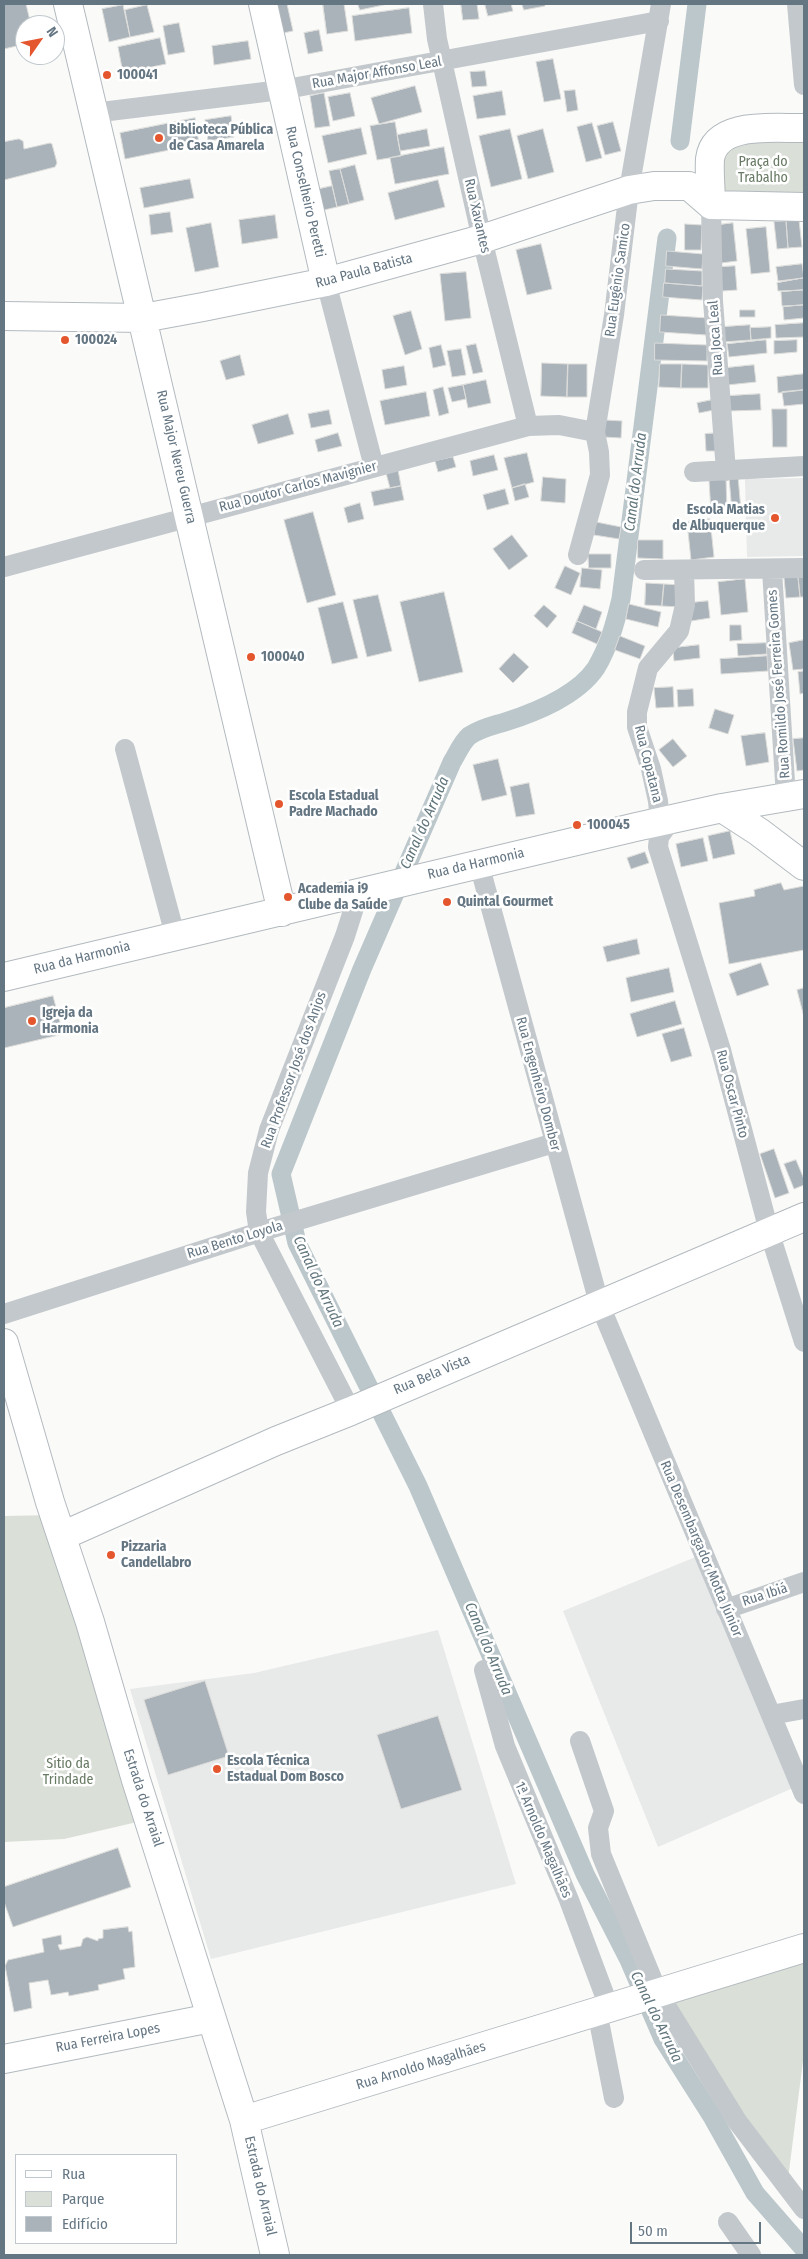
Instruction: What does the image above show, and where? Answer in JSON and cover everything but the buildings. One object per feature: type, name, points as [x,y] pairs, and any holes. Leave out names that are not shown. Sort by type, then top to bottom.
[{"type":"street","name":"Rua Major Nereu Guerra","points":[[68,4],[282,912]]},
{"type":"street","name":"Rua Conselheiro Peretti","points":[[263,4],[326,282],[374,467]]},
{"type":"street","name":"Rua Xavantes","points":[[433,4],[437,39],[482,239],[528,426]]},
{"type":"street","points":[[797,4],[804,85]]},
{"type":"street","name":"Rua Major Affonso Leal","points":[[93,113],[281,90],[443,61],[660,12]]},
{"type":"street","name":"Rua Eugênio Samico","points":[[578,555],[600,475],[599,452],[595,432],[614,315],[642,188],[660,12]]},
{"type":"street","points":[[804,128],[737,130],[728,134],[714,148],[710,158],[711,205],[804,207]]},
{"type":"street","name":"Rua Paula Batista","points":[[4,316],[143,318],[326,282],[482,239],[642,188],[689,186],[711,205]]},
{"type":"street","name":"Rua Joca Leal","points":[[711,205],[713,301],[726,471]]},
{"type":"street","name":"Rua Doutor Carlos Mavignier","points":[[4,567],[528,426],[559,425],[595,432]]},
{"type":"street","points":[[694,472],[804,466]]},
{"type":"street","name":"Rua Romildo José Ferreira Gomes","points":[[644,570],[772,570],[804,568]]},
{"type":"street","name":"Rua Copatana","points":[[656,829],[658,801],[651,769],[638,728],[637,712],[648,668],[679,631],[685,605],[684,570]]},
{"type":"street","name":"Rua Romildo José Ferreira Gomes","points":[[772,570],[795,796]]},
{"type":"street","points":[[125,750],[175,935]]},
{"type":"street","name":"Rua da Harmonia","points":[[4,977],[478,864],[656,829],[722,808],[795,796]]},
{"type":"street","points":[[722,808],[759,832],[804,866]]},
{"type":"street","name":"Rua Oscar Pinto","points":[[656,829],[721,1050],[769,1232],[804,1342]]},
{"type":"street","name":"Rua Engenheiro Domber","points":[[478,864],[600,1303]]},
{"type":"street","name":"Rua Professor José dos Anjos","points":[[357,1409],[263,1231],[256,1212],[258,1173],[269,1130],[345,936],[359,892]]},
{"type":"street","name":"Rua Bento Loyola","points":[[4,1314],[263,1231],[554,1143]]},
{"type":"street","name":"Rua Bela Vista","points":[[62,1536],[267,1445],[357,1409],[804,1216]]},
{"type":"street","name":"Rua Desembargador Motta Júnior","points":[[600,1303],[804,1794]]},
{"type":"street","name":"Estrada do Arraial","points":[[4,1344],[244,2120],[275,2255]]},
{"type":"street","name":"Rua Ibiá","points":[[726,1608],[804,1582]]},
{"type":"street","name":"1ª Arnoldo Magalhães","points":[[484,1670],[505,1746],[568,1900],[630,2001]]},
{"type":"street","points":[[770,1715],[804,1709]]},
{"type":"street","points":[[580,1741],[604,1811],[598,1828],[601,1854],[630,2001],[614,2098]]},
{"type":"street","name":"Rua Arnoldo Magalhães","points":[[244,2120],[804,1948]]},
{"type":"street","points":[[630,2001],[737,2121],[804,2209]]},
{"type":"street","name":"Rua Ferreira Lopes","points":[[4,2059],[212,2018]]},
{"type":"street","points":[[728,2222],[751,2255]]},
{"type":"shaded area","name":"Escola Matias de Albuquerque","points":[[804,478],[804,556],[747,557],[745,479]]},
{"type":"shaded area","points":[[703,1554],[800,1785],[658,1847],[563,1611]]},
{"type":"shaded area","points":[[438,1630],[516,1884],[211,1959],[130,1689],[254,1673]]},
{"type":"green space","name":"Praça do Trabalho","points":[[804,138],[804,198],[724,199],[722,153],[732,143]]},
{"type":"green space","name":"Sítio da Trindade","points":[[55,1515],[150,1819],[64,1839],[4,1842],[4,1516]]},
{"type":"green space","points":[[804,1961],[804,2053],[788,2179],[667,2002]]},
{"type":"waterway","points":[[680,141],[697,4]]},
{"type":"waterway","name":"Canal do Arruda","points":[[667,238],[621,599],[614,626],[601,660],[588,678],[567,695],[530,713],[478,731],[469,736],[462,745],[452,762],[362,969],[281,1174],[297,1243],[418,1486],[585,1874],[629,1960],[663,2039],[713,2118],[755,2193],[804,2249]]},
{"type":"place","name":"100041","points":[[107,75]]},
{"type":"place","name":"Biblioteca Pública de Casa Amarela","points":[[159,138]]},
{"type":"place","name":"100024","points":[[65,340]]},
{"type":"place","name":"Escola Matias de Albuquerque","points":[[775,518]]},
{"type":"place","name":"100040","points":[[251,657]]},
{"type":"place","name":"Escola Estadual Padre Machado","points":[[279,804]]},
{"type":"place","name":"100045","points":[[577,825]]},
{"type":"place","name":"Academia i9 Clube da Saúde","points":[[288,897]]},
{"type":"place","name":"Quintal Gourmet","points":[[447,902]]},
{"type":"place","name":"Igreja da Harmonia","points":[[32,1021]]},
{"type":"place","name":"Pizzaria Candellabro","points":[[111,1555]]},
{"type":"place","name":"Escola Técnica Estadual Dom Bosco","points":[[217,1769]]}]
